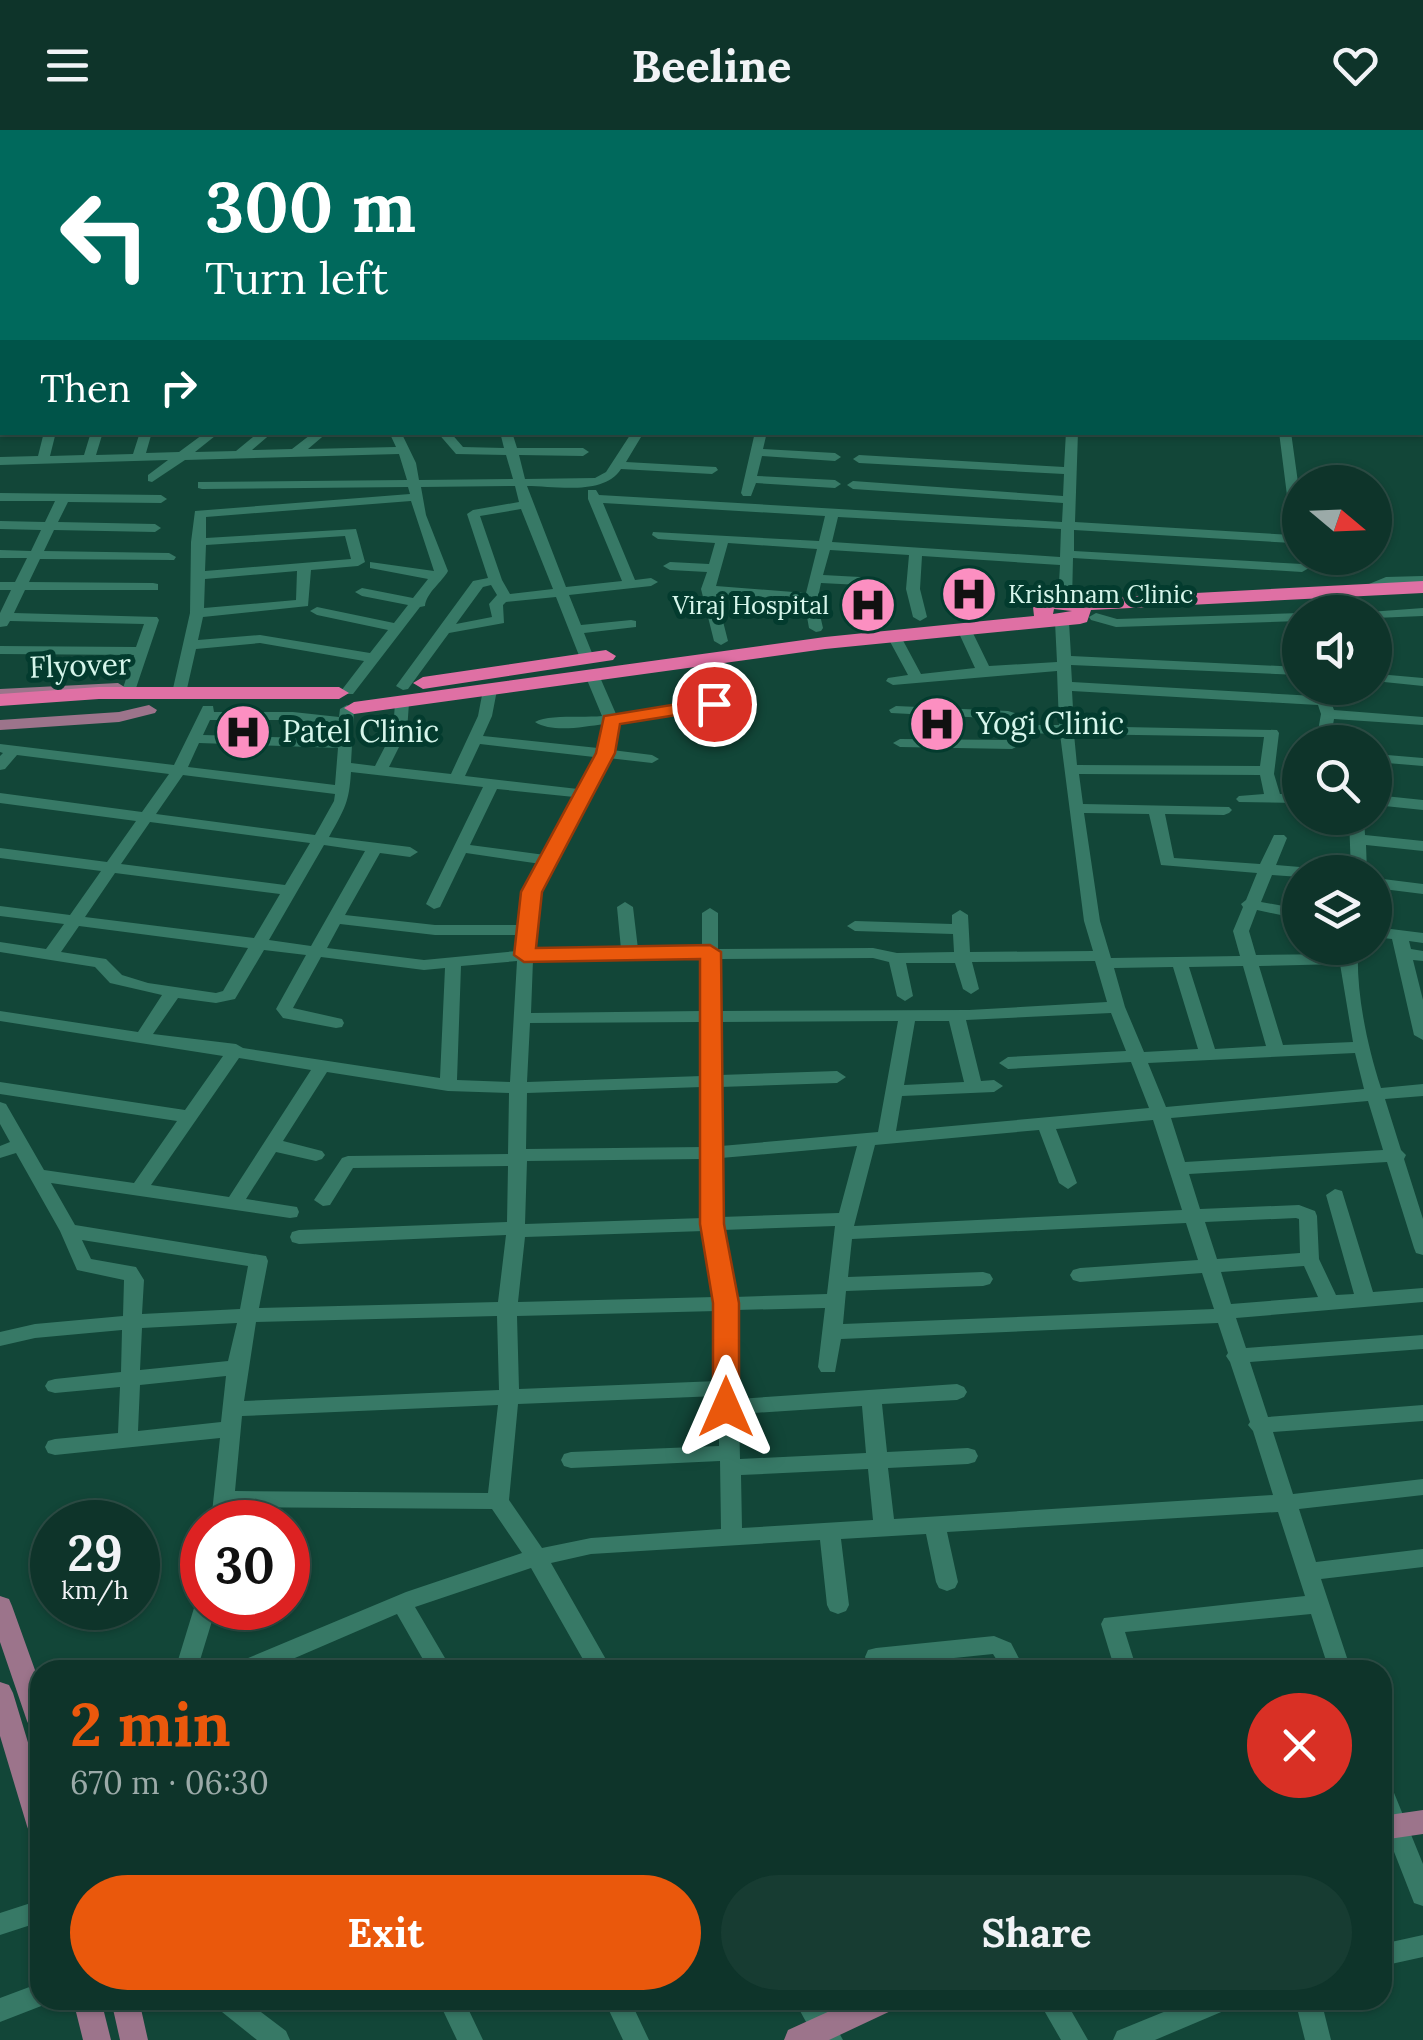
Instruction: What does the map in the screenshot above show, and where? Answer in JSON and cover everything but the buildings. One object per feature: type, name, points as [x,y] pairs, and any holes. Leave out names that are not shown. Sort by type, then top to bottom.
[{"type":"highway","points":[[402,694],[490,690],[721,641],[816,628],[920,618],[1068,613],[1423,588]]},
{"type":"highway","points":[[1392,605],[1423,601]]},
{"type":"highway","points":[[163,699],[208,713],[347,703],[590,667],[964,629],[1068,613],[1282,618]]},
{"type":"highway","name":"Flyover","points":[[0,697],[163,699]]},
{"type":"highway","points":[[163,699],[347,703]]},
{"type":"highway","name":"Flyover","points":[[0,717],[163,699]]},
{"type":"main road","points":[[0,697],[130,688],[163,699]]},
{"type":"main road","points":[[0,725],[119,717],[163,699]]},
{"type":"main road","points":[[3,1620],[30,1693]]},
{"type":"main road","points":[[0,1692],[30,1758]]},
{"type":"main road","points":[[90,2010],[98,2040]]},
{"type":"main road","points":[[128,2010],[134,2040]]},
{"type":"main road","points":[[817,2036],[866,2010]]},
{"type":"street","points":[[43,460],[49,435]]},
{"type":"street","points":[[89,459],[96,435]]},
{"type":"street","points":[[138,458],[145,435]]},
{"type":"street","points":[[152,478],[210,435]]},
{"type":"street","points":[[221,484],[232,456],[264,435]]},
{"type":"street","points":[[295,453],[318,435]]},
{"type":"street","points":[[0,947],[100,963],[126,983],[223,998],[292,890],[345,791],[347,703],[372,658],[439,577],[439,560],[396,435]]},
{"type":"street","points":[[445,435],[457,450],[581,457],[587,435]]},
{"type":"street","points":[[507,435],[526,504],[611,720],[606,753],[532,892],[525,930],[518,1088],[520,1158],[508,1312],[510,1394],[498,1501],[536,1555],[596,1660]]},
{"type":"street","points":[[202,485],[588,482],[608,478],[636,435]]},
{"type":"street","points":[[759,435],[748,486],[835,484]]},
{"type":"street","points":[[1072,435],[1064,686],[1070,770],[1092,921],[1117,1007],[1161,1116],[1337,1660]]},
{"type":"street","points":[[1285,435],[1290,465]]},
{"type":"street","points":[[0,461],[404,450]]},
{"type":"street","points":[[322,482],[328,452]]},
{"type":"street","points":[[756,452],[835,457]]},
{"type":"street","points":[[266,483],[274,455]]},
{"type":"street","points":[[859,458],[1070,471]]},
{"type":"street","points":[[924,490],[931,462]]},
{"type":"street","points":[[618,465],[712,470]]},
{"type":"street","points":[[588,482],[630,585]]},
{"type":"street","points":[[853,485],[1068,500]]},
{"type":"street","points":[[0,497],[161,499]]},
{"type":"street","points":[[163,699],[190,645],[204,511],[416,497]]},
{"type":"street","points":[[64,498],[2,621],[152,620],[130,688]]},
{"type":"street","points":[[594,499],[1282,541]]},
{"type":"street","points":[[526,504],[473,514],[504,596],[511,599],[652,582]]},
{"type":"street","points":[[683,536],[694,505]]},
{"type":"street","points":[[816,628],[811,597],[832,515]]},
{"type":"street","points":[[0,526],[155,528]]},
{"type":"street","points":[[198,542],[354,534],[357,564],[199,575]]},
{"type":"street","points":[[658,535],[916,551],[1282,563]]},
{"type":"street","points":[[721,641],[708,589],[723,539]]},
{"type":"street","points":[[916,551],[913,588],[920,618]]},
{"type":"street","points":[[0,554],[169,557]]},
{"type":"street","points":[[376,565],[439,577]]},
{"type":"street","points":[[670,566],[712,568]]},
{"type":"street","points":[[196,613],[303,603],[304,569]]},
{"type":"street","points":[[1304,575],[1310,594]]},
{"type":"street","points":[[816,578],[860,581]]},
{"type":"street","points":[[380,771],[400,731],[402,694],[478,584],[495,580]]},
{"type":"street","points":[[1358,591],[1386,581],[1423,580]]},
{"type":"street","points":[[0,586],[153,587]]},
{"type":"street","points":[[708,589],[811,597]]},
{"type":"street","points":[[362,592],[420,603]]},
{"type":"street","points":[[444,630],[499,620],[496,604],[504,596]]},
{"type":"street","points":[[317,612],[398,628]]},
{"type":"street","points":[[1392,613],[1423,612]]},
{"type":"street","points":[[575,630],[631,624]]},
{"type":"street","points":[[964,629],[984,672]]},
{"type":"street","points":[[894,636],[917,679]]},
{"type":"street","points":[[190,645],[260,639],[372,658]]},
{"type":"street","points":[[0,650],[142,651]]},
{"type":"street","points":[[893,681],[1064,663],[1282,670]]},
{"type":"street","points":[[60,668],[137,669]]},
{"type":"street","points":[[1392,679],[1423,682]]},
{"type":"street","points":[[1064,686],[1282,699]]},
{"type":"street","points":[[456,778],[476,739],[490,690]]},
{"type":"street","points":[[542,722],[611,720],[714,704]]},
{"type":"street","points":[[1344,705],[1423,721]]},
{"type":"street","points":[[896,710],[1016,718],[1018,742],[1012,745],[900,743]]},
{"type":"street","points":[[50,954],[114,868],[179,770],[208,713]]},
{"type":"street","points":[[1017,729],[1272,733],[1267,772],[1272,798]]},
{"type":"street","points":[[198,739],[344,744]]},
{"type":"street","points":[[476,739],[652,759]]},
{"type":"street","points":[[0,766],[6,749],[345,791]]},
{"type":"street","points":[[1392,759],[1423,762]]},
{"type":"street","points":[[346,768],[583,794]]},
{"type":"street","points":[[1070,770],[1267,772]]},
{"type":"street","points":[[434,904],[492,782]]},
{"type":"street","points":[[0,798],[410,852]]},
{"type":"street","points":[[1244,799],[1282,798]]},
{"type":"street","points":[[1392,802],[1423,805]]},
{"type":"street","points":[[1076,808],[1224,810]]},
{"type":"street","points":[[1156,809],[1167,862],[1282,870]]},
{"type":"street","points":[[1357,835],[1358,855]]},
{"type":"street","points":[[1276,1050],[1242,931],[1248,904],[1279,838]]},
{"type":"street","points":[[1357,839],[1423,846]]},
{"type":"street","points":[[336,1022],[284,1012],[375,847]]},
{"type":"street","points":[[460,848],[548,860]]},
{"type":"street","points":[[0,853],[292,890]]},
{"type":"street","points":[[1392,885],[1423,889]]},
{"type":"street","points":[[1248,904],[1282,911]]},
{"type":"street","points":[[624,908],[630,953]]},
{"type":"street","points":[[0,911],[315,952],[453,964],[524,955],[710,952],[873,952],[897,958],[1179,961],[1282,957]]},
{"type":"street","points":[[710,913],[712,1224],[726,1303],[732,1537]]},
{"type":"street","points":[[334,919],[435,930],[525,930]]},
{"type":"street","points":[[855,926],[961,922],[962,958],[971,988]]},
{"type":"street","points":[[1401,944],[1423,938]]},
{"type":"street","points":[[1392,940],[1423,956]]},
{"type":"street","points":[[1401,944],[1423,1035]]},
{"type":"street","points":[[828,1367],[845,1226],[894,1091],[906,1006],[897,958]]},
{"type":"street","points":[[1179,961],[1208,1053]]},
{"type":"street","points":[[448,1086],[453,964]]},
{"type":"street","points":[[1351,965],[1362,1046],[1423,1248]]},
{"type":"street","points":[[144,1035],[173,992]]},
{"type":"street","points":[[522,1018],[906,1006],[956,1015],[1117,1007]]},
{"type":"street","points":[[956,1015],[974,1088]]},
{"type":"street","points":[[0,1016],[144,1035],[448,1086],[518,1088],[837,1076]]},
{"type":"street","points":[[1008,1063],[1362,1046]]},
{"type":"street","points":[[139,1190],[236,1050]]},
{"type":"street","points":[[234,1204],[323,1065]]},
{"type":"street","points":[[894,1091],[994,1086]]},
{"type":"street","points":[[0,1088],[189,1117]]},
{"type":"street","points":[[323,1200],[348,1162],[713,1153],[1423,1090]]},
{"type":"street","points":[[2,1115],[10,1149],[37,1175],[84,1264],[132,1274],[134,1320],[128,1438]]},
{"type":"street","points":[[1046,1126],[1068,1183]]},
{"type":"street","points":[[272,1144],[316,1155]]},
{"type":"street","points":[[1177,1168],[1397,1154]]},
{"type":"street","points":[[37,1175],[290,1212]]},
{"type":"street","points":[[1335,1195],[1365,1299]]},
{"type":"street","points":[[299,1237],[712,1224],[845,1226],[1194,1220],[1304,1212],[1310,1259],[1330,1302]]},
{"type":"street","points":[[68,1230],[257,1259],[236,1368],[226,1500]]},
{"type":"street","points":[[1080,1275],[1310,1259]]},
{"type":"street","points":[[0,1339],[134,1320],[726,1303],[983,1279]]},
{"type":"street","points":[[832,1332],[1223,1314],[1423,1295]]},
{"type":"street","points":[[1236,1356],[1423,1342]]},
{"type":"street","points":[[55,1386],[236,1368]]},
{"type":"street","points":[[54,1447],[230,1419],[510,1394],[871,1397],[957,1392]]},
{"type":"street","points":[[871,1397],[884,1528]]},
{"type":"street","points":[[1258,1425],[1423,1413]]},
{"type":"street","points":[[571,1460],[877,1461],[968,1456]]},
{"type":"street","points":[[286,1660],[403,1606],[536,1555],[591,1546],[1283,1503],[1423,1487]]},
{"type":"street","points":[[310,1500],[498,1501]]},
{"type":"street","points":[[935,1525],[947,1582]]},
{"type":"street","points":[[829,1531],[838,1605]]},
{"type":"street","points":[[1307,1572],[1423,1558]]},
{"type":"street","points":[[1123,1660],[1112,1624],[1318,1604]]},
{"type":"street","points":[[403,1606],[435,1660]]},
{"type":"street","points":[[189,1660],[198,1630]]},
{"type":"street","points":[[876,1657],[994,1645],[1004,1649],[1009,1660]]},
{"type":"street","points":[[1400,1825],[1423,1895]]},
{"type":"street","points":[[0,1924],[30,1914]]},
{"type":"street","points":[[1392,1952],[1423,1946]]},
{"type":"street","points":[[0,2010],[30,1999]]},
{"type":"street","points":[[239,2010],[277,2040]]},
{"type":"street","points":[[456,2010],[470,2040]]},
{"type":"street","points":[[622,2010],[636,2040]]},
{"type":"street","points":[[810,2010],[817,2036]]},
{"type":"street","points":[[1056,2010],[1075,2040]]},
{"type":"street","points":[[1126,2040],[1198,2010]]},
{"type":"street","points":[[1310,2010],[1318,2040]]},
{"type":"place","name":"Krishnam Clinic","points":[[969,594]]},
{"type":"place","name":"Viraj Hospital","points":[[868,605]]},
{"type":"place","name":"Yogi Clinic","points":[[937,724]]},
{"type":"place","name":"Patel Clinic","points":[[243,732]]},
{"type":"route","points":[[714,704],[611,720],[606,753],[532,892],[524,955],[710,952],[712,1224],[726,1303],[726,1407]]}]
